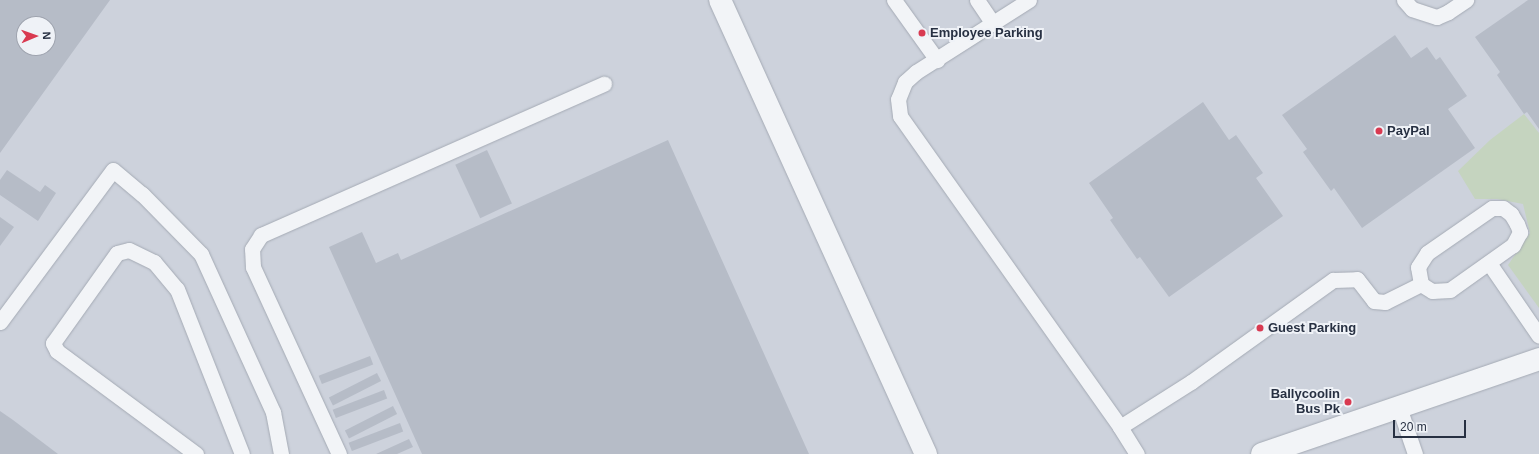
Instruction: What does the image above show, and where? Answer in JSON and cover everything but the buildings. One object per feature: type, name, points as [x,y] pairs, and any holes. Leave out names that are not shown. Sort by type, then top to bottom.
[{"type":"street","points":[[720,0],[926,454]]},
{"type":"street","points":[[1262,454],[1539,359]]},
{"type":"lane","points":[[894,0],[937,60]]},
{"type":"lane","points":[[977,0],[993,24]]},
{"type":"lane","points":[[1029,0],[916,72],[905,82],[898,99],[900,116],[1120,427],[1137,454]]},
{"type":"lane","points":[[1404,0],[1412,9],[1437,17],[1448,12],[1466,0]]},
{"type":"lane","points":[[339,454],[253,267],[252,249],[261,235],[604,84]]},
{"type":"lane","points":[[0,322],[112,170],[142,194],[201,254],[273,412],[281,454]]},
{"type":"lane","points":[[1492,208],[1503,208],[1511,214],[1518,224],[1520,232],[1513,245],[1489,263],[1450,290],[1432,292],[1421,284],[1418,267],[1427,253],[1492,208]]},
{"type":"lane","points":[[196,454],[57,351],[53,343],[117,253],[129,250],[154,262],[177,289],[242,454]]},
{"type":"lane","points":[[1489,263],[1539,336]]},
{"type":"lane","points":[[1120,427],[1191,382],[1333,280],[1357,279],[1374,301],[1385,302],[1421,284]]},
{"type":"lane","points":[[1399,407],[1415,454]]},
{"type":"shaded area","points":[[0,0],[1539,0],[1539,454],[0,454]]},
{"type":"green space","points":[[1524,114],[1539,133],[1539,308],[1508,265],[1530,233],[1523,204],[1497,199],[1475,199],[1458,171],[1490,140]]},
{"type":"place","name":"Employee Parking","points":[[922,33]]},
{"type":"place","name":"PayPal","points":[[1379,131]]},
{"type":"place","name":"Guest Parking","points":[[1260,328]]},
{"type":"place","name":"Ballycoolin Bus Pk","points":[[1348,402]]}]
